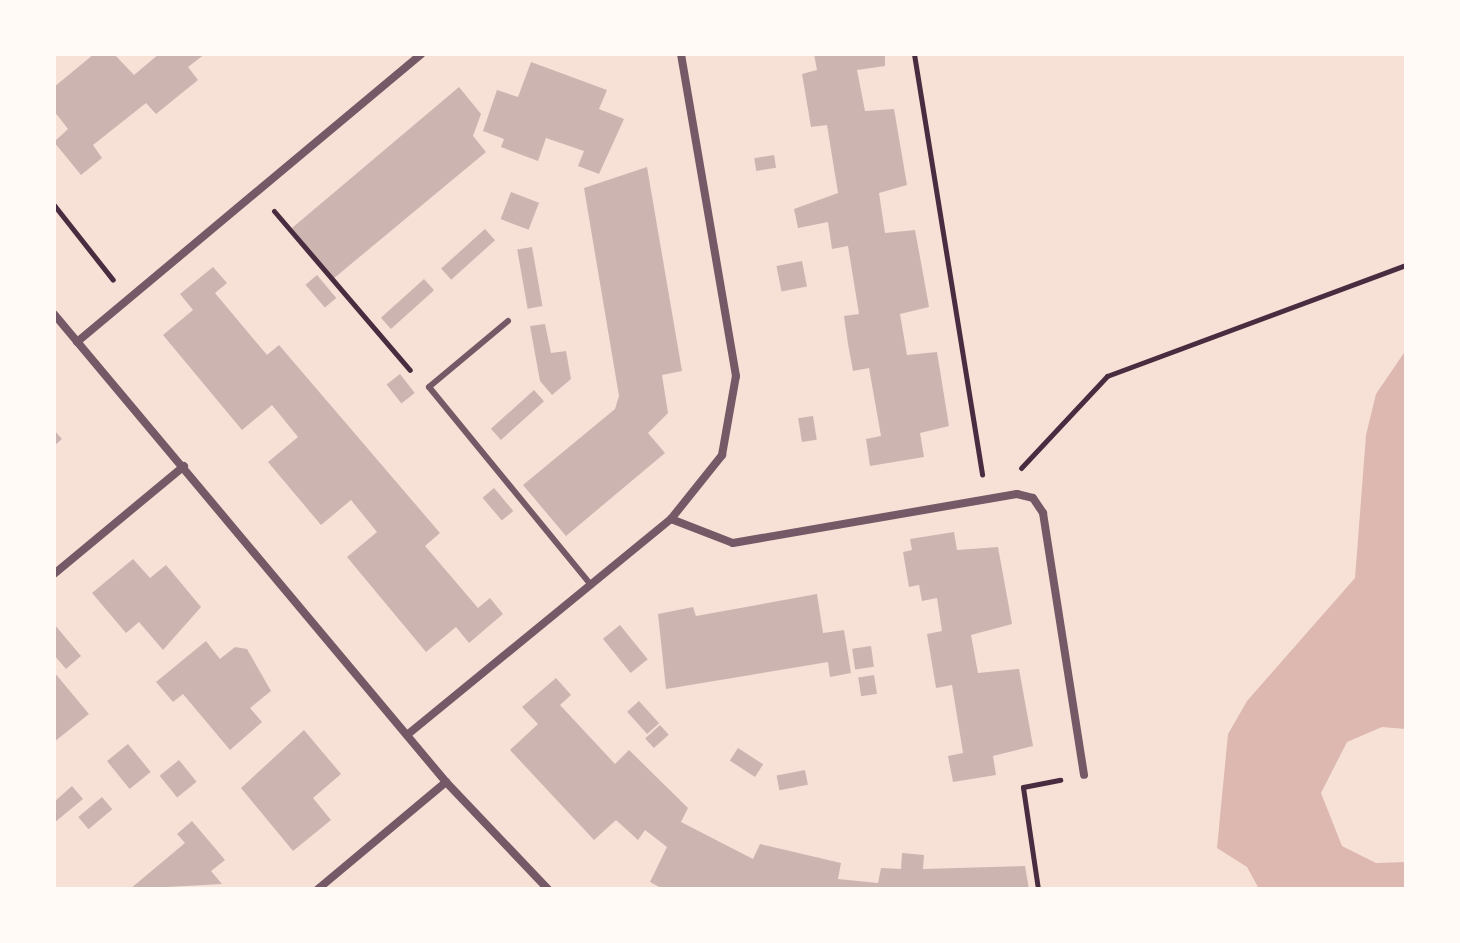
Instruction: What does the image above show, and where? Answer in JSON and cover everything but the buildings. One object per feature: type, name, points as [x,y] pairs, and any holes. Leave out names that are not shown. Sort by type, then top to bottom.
[{"type":"street","points":[[77,342],[421,54]]},
{"type":"street","points":[[407,735],[671,519],[722,455],[736,376],[681,54]]},
{"type":"street","points":[[54,314],[446,782],[548,889]]},
{"type":"street","points":[[54,574],[184,466]]},
{"type":"street","points":[[671,519],[733,543],[1017,494],[1033,498],[1043,513],[1084,775]]},
{"type":"street","points":[[318,889],[446,782]]},
{"type":"lane","points":[[508,321],[429,387],[591,585]]},
{"type":"path","points":[[914,54],[986,500]]},
{"type":"path","points":[[257,190],[376,339],[429,387]]},
{"type":"path","points":[[54,205],[128,299]]},
{"type":"path","points":[[1006,473],[1018,471],[1107,376],[1406,265]]},
{"type":"path","points":[[982,476],[994,475]]},
{"type":"path","points":[[1038,889],[1023,787],[1084,775]]},
{"type":"shaded area","points":[[1406,350],[1406,729],[1382,727],[1347,742],[1321,793],[1342,846],[1376,863],[1406,862],[1406,889],[1259,889],[1247,867],[1217,848],[1228,734],[1247,701],[1355,578],[1366,435],[1376,394]]}]
